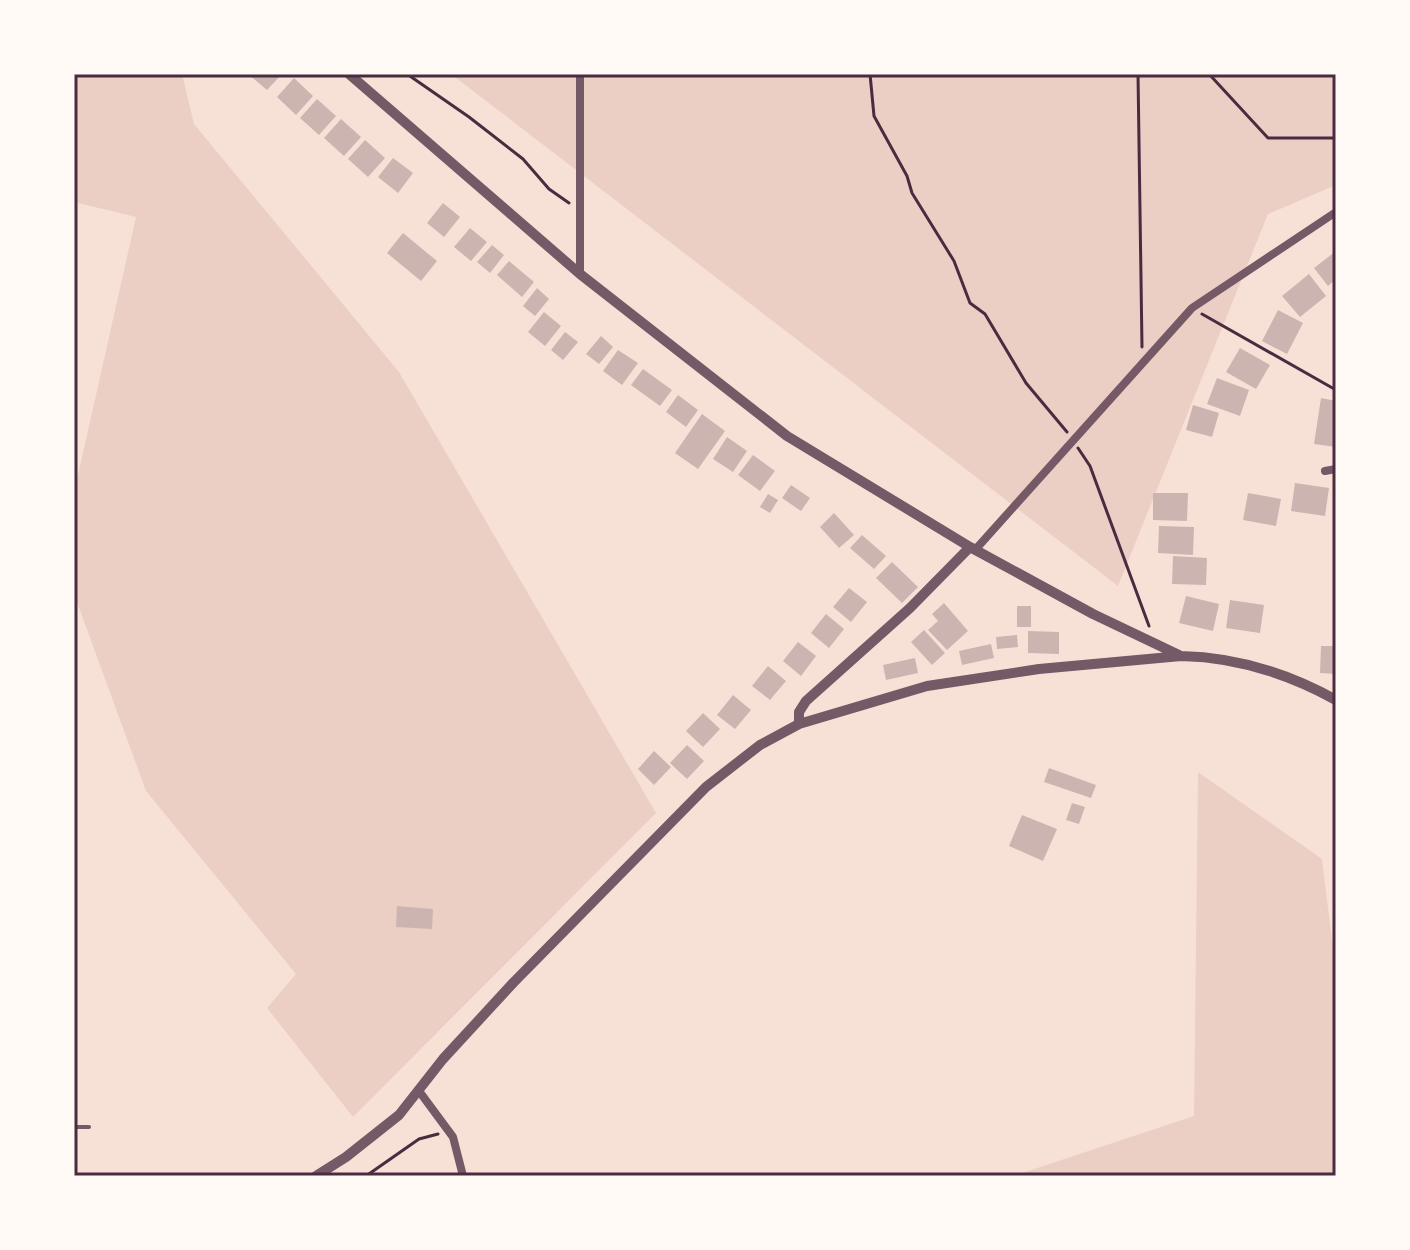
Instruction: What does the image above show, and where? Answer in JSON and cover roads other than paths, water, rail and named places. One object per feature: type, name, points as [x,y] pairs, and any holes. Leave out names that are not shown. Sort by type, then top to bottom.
[{"type":"street","points":[[349,74],[580,274],[787,436],[972,548],[1093,614],[1181,656]]},
{"type":"street","points":[[580,74],[580,274]]},
{"type":"street","points":[[799,724],[799,712],[806,701],[972,548],[1192,308],[1336,212]]},
{"type":"street","points":[[1325,471],[1336,469]]},
{"type":"street","points":[[316,1176],[376,1135],[399,1115],[470,1027],[706,787],[750,752],[799,724],[872,700],[977,676],[1181,656],[1213,658],[1257,667],[1336,700]]},
{"type":"street","points":[[419,1091],[453,1137],[463,1176]]},
{"type":"lane","points":[[74,1127],[89,1127]]}]
